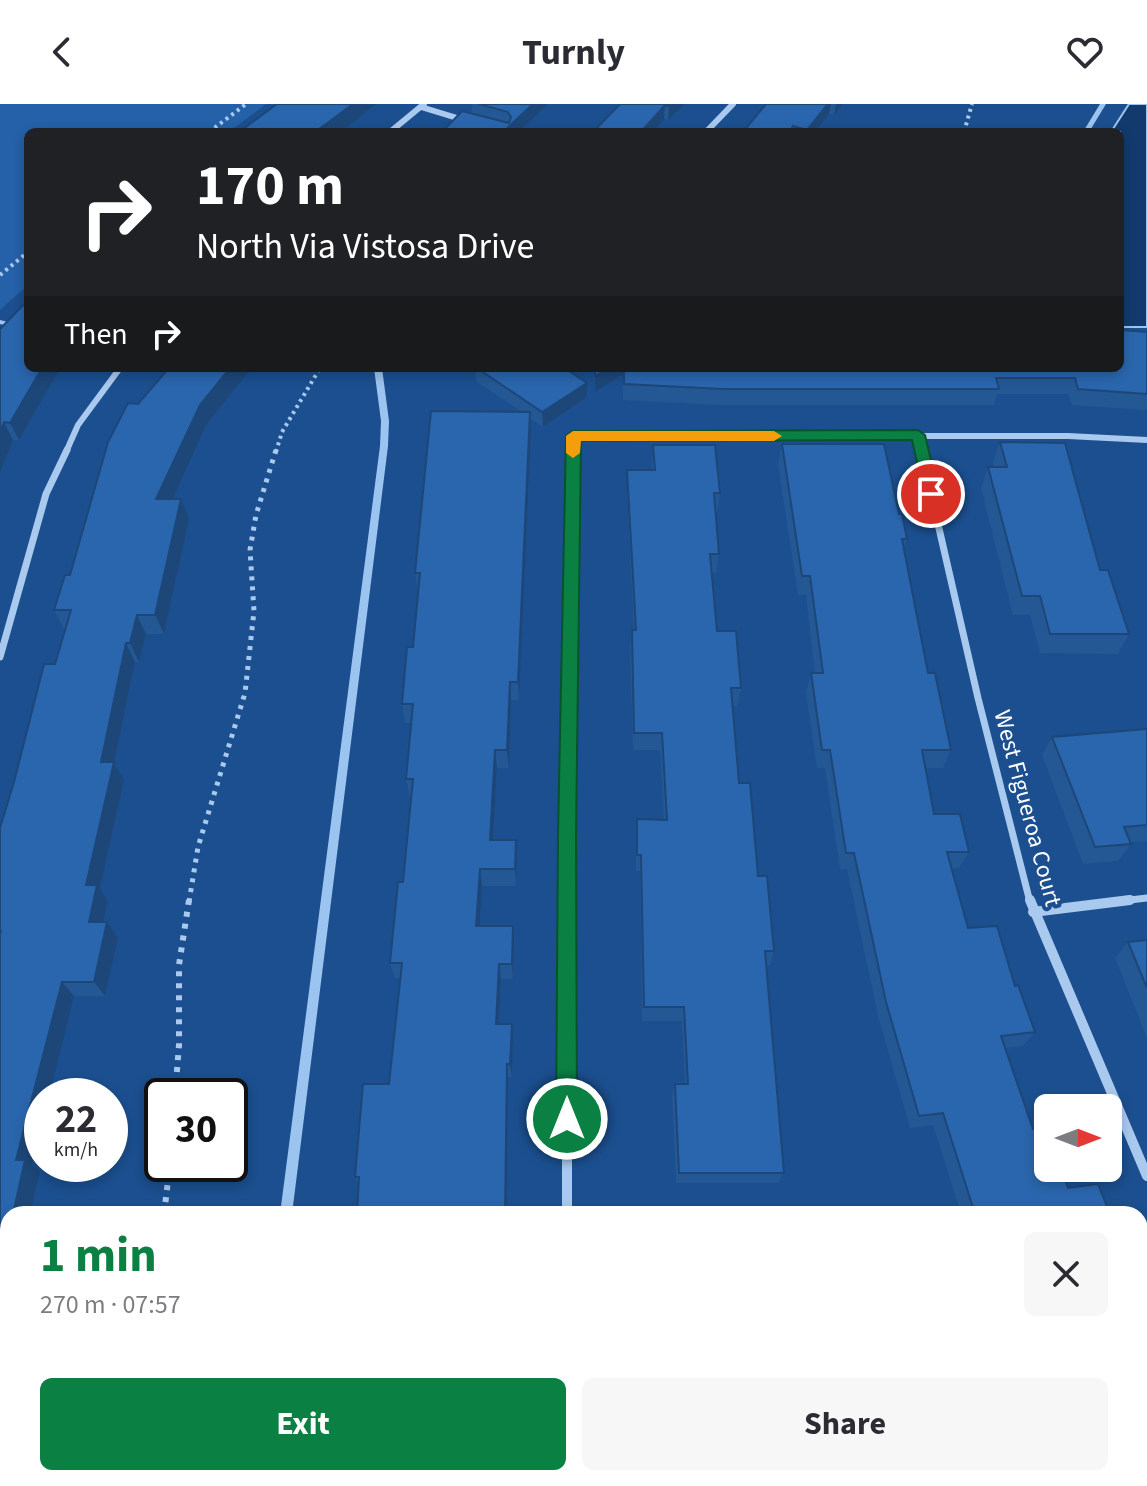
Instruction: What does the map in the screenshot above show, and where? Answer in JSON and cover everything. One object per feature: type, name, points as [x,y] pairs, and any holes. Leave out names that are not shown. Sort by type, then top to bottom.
[{"type":"street","points":[[710,128],[733,104]]},
{"type":"street","points":[[395,128],[423,106],[477,124]]},
{"type":"street","points":[[0,657],[46,494],[78,425],[117,372]]},
{"type":"street","points":[[567,1206],[567,835],[573,436],[918,435],[1147,440]]},
{"type":"street","name":"West Figueroa Court","points":[[918,435],[978,698],[1033,912],[1147,1176]]},
{"type":"street","points":[[1033,912],[1147,898]]},
{"type":"path","points":[[214,128],[246,104]]},
{"type":"path","points":[[965,128],[972,104]]},
{"type":"path","points":[[0,275],[24,255]]},
{"type":"path","points":[[176,1078],[179,965],[188,900],[198,847],[245,693],[254,611],[250,550],[256,515],[282,432],[318,372]]},
{"type":"path","points":[[165,1206],[168,1182]]},
{"type":"shaded area","points":[[0,104],[266,104],[234,128],[24,128],[24,289],[0,310]]},
{"type":"shaded area","points":[[1129,104],[1147,104],[1147,327],[1124,327],[1124,128],[1114,128]]},
{"type":"building","points":[[277,104],[353,104],[320,128],[244,128]]},
{"type":"building","points":[[479,104],[533,104],[507,128],[446,128],[462,111],[509,123],[511,117],[508,112]]},
{"type":"building","points":[[620,104],[671,104],[665,105],[645,128],[597,128]]},
{"type":"building","points":[[766,104],[828,104],[809,128],[746,128]]},
{"type":"building","points":[[24,304],[24,372],[40,372],[10,423],[4,422],[0,433],[0,329]]},
{"type":"building","points":[[1124,330],[1147,332],[1147,394],[1078,389],[1075,378],[996,378],[999,389],[722,389],[624,384],[624,372],[1124,372]]},
{"type":"building","points":[[166,372],[227,372],[200,405],[156,499],[181,499],[155,615],[137,615],[130,643],[126,643],[101,762],[114,762],[86,885],[97,885],[89,922],[107,922],[94,982],[62,982],[37,1078],[24,1078],[24,1129],[16,1160],[24,1160],[24,1164],[15,1206],[0,1206],[0,828],[44,664],[55,664],[71,610],[54,610],[65,575],[70,575],[108,442],[128,403],[138,404]]},
{"type":"building","points":[[483,372],[570,372],[587,383],[542,412]]},
{"type":"building","points":[[431,411],[530,412],[518,682],[510,682],[507,750],[495,750],[490,840],[516,840],[515,869],[480,869],[476,926],[513,926],[512,964],[499,964],[496,1024],[512,1024],[510,1064],[507,1064],[505,1206],[357,1206],[359,1177],[355,1177],[363,1084],[389,1084],[402,963],[390,963],[398,882],[403,882],[413,779],[406,779],[413,704],[402,704],[407,647],[413,647],[420,573],[415,573]]},
{"type":"building","points":[[1000,442],[1065,443],[1100,570],[1108,570],[1129,634],[1050,634],[1040,596],[1022,596],[988,467],[1007,467]]},
{"type":"building","points":[[782,444],[884,444],[907,539],[902,539],[928,673],[935,673],[951,750],[922,750],[934,814],[960,814],[969,852],[947,852],[968,928],[997,926],[1015,986],[1018,985],[1035,1032],[1001,1036],[1034,1129],[1034,1182],[1066,1182],[1068,1188],[1098,1184],[1107,1206],[972,1206],[943,1113],[919,1116],[886,1002],[854,853],[846,853],[830,750],[822,750],[811,673],[823,673],[810,576],[802,576]]},
{"type":"building","points":[[653,445],[715,445],[720,493],[714,493],[719,554],[710,554],[717,631],[736,631],[741,688],[731,688],[739,783],[750,783],[758,876],[767,876],[774,951],[765,951],[784,1173],[679,1173],[675,1084],[688,1084],[684,1007],[644,1007],[641,855],[637,855],[637,819],[667,820],[662,733],[634,733],[632,630],[636,630],[627,470],[655,470]]},
{"type":"building","points":[[1147,729],[1147,825],[1124,827],[1131,844],[1095,847],[1052,737]]},
{"type":"building","points":[[1147,940],[1147,988],[1128,942]]},
{"type":"waterway","points":[[1088,128],[1103,104]]},
{"type":"waterway","points":[[0,322],[24,328]]},
{"type":"waterway","points":[[287,1206],[384,446],[385,421],[379,372]]},
{"type":"slow traffic","points":[[573,453],[573,436],[774,436]]},
{"type":"route","points":[[567,1119],[567,835],[573,436],[918,435],[931,494]]}]
